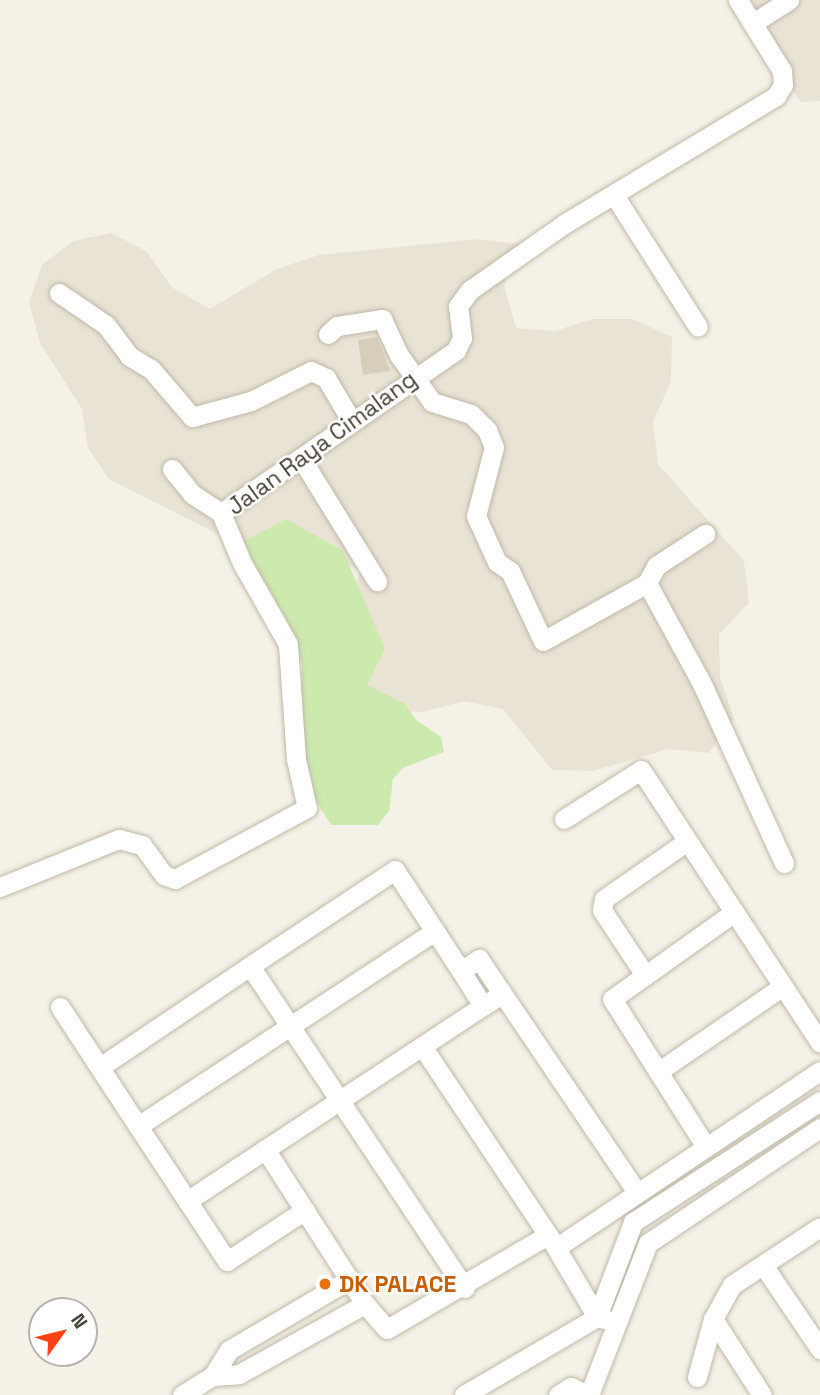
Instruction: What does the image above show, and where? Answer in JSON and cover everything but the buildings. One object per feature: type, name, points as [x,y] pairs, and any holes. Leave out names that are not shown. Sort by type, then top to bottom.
[{"type":"street","name":"Jalan Raya Cimalang","points":[[0,887],[119,839],[142,845],[164,875],[175,879],[307,808],[296,759],[288,644],[242,563],[221,513],[460,346],[458,306],[470,290],[614,195],[776,96],[783,85],[782,71],[738,0]]},
{"type":"street","points":[[753,23],[789,0]]},
{"type":"street","points":[[614,195],[698,327]]},
{"type":"street","points":[[59,293],[106,325],[129,356],[151,369],[192,418],[251,401],[312,371],[326,378],[351,420]]},
{"type":"street","points":[[328,334],[337,326],[382,319],[414,376],[436,407],[471,414],[494,442],[476,516],[498,564],[510,570],[543,641],[646,583],[656,566],[705,534]]},
{"type":"street","points":[[301,458],[377,580]]},
{"type":"street","points":[[172,469],[192,494],[221,513]]},
{"type":"street","points":[[646,583],[702,684],[784,863]]},
{"type":"street","points":[[564,819],[641,770],[820,1043]]},
{"type":"street","points":[[645,975],[602,910],[604,899],[687,841]]},
{"type":"street","points":[[100,1067],[395,870],[483,1006]]},
{"type":"street","points":[[706,1147],[612,999],[733,912]]},
{"type":"street","points":[[138,1126],[435,931]]},
{"type":"street","points":[[461,971],[479,959],[637,1192]]},
{"type":"street","points":[[250,965],[465,1287]]},
{"type":"street","points":[[659,1071],[783,986]]},
{"type":"street","points":[[187,1201],[502,994]]},
{"type":"street","points":[[60,1007],[227,1261],[305,1210]]},
{"type":"street","points":[[422,1046],[606,1319]]},
{"type":"street","points":[[265,1149],[365,1304],[387,1329],[553,1241],[637,1192],[820,1071]]},
{"type":"street","points":[[558,1395],[571,1387],[588,1395],[633,1222],[820,1101]]},
{"type":"street","points":[[464,1395],[606,1319],[649,1244],[818,1133]]},
{"type":"street","points":[[697,1377],[713,1319],[732,1285],[820,1227]]},
{"type":"street","points":[[763,1265],[820,1349]]},
{"type":"street","points":[[182,1395],[213,1376],[229,1350],[350,1279]]},
{"type":"street","points":[[213,1376],[239,1374],[365,1304]]},
{"type":"street","points":[[713,1319],[762,1395]]},
{"type":"shaded area","points":[[730,0],[820,0],[820,101],[801,102]]},
{"type":"shaded area","points":[[111,233],[146,251],[173,288],[210,309],[277,269],[319,255],[478,239],[519,244],[504,285],[516,328],[555,331],[592,319],[632,319],[672,337],[671,381],[653,422],[658,464],[744,561],[749,603],[719,634],[720,677],[734,719],[709,753],[669,749],[593,771],[552,770],[503,709],[464,701],[422,712],[382,710],[349,684],[345,609],[361,570],[321,557],[247,549],[109,479],[88,448],[82,409],[40,343],[29,302],[42,265],[73,241]]},
{"type":"green space","points":[[286,519],[343,551],[385,649],[367,685],[405,704],[416,720],[441,737],[444,752],[403,768],[393,779],[389,811],[378,825],[331,825],[303,779],[302,662],[285,618],[241,554],[244,541]]},
{"type":"place","name":"DK PALACE","points":[[325,1284]]}]
